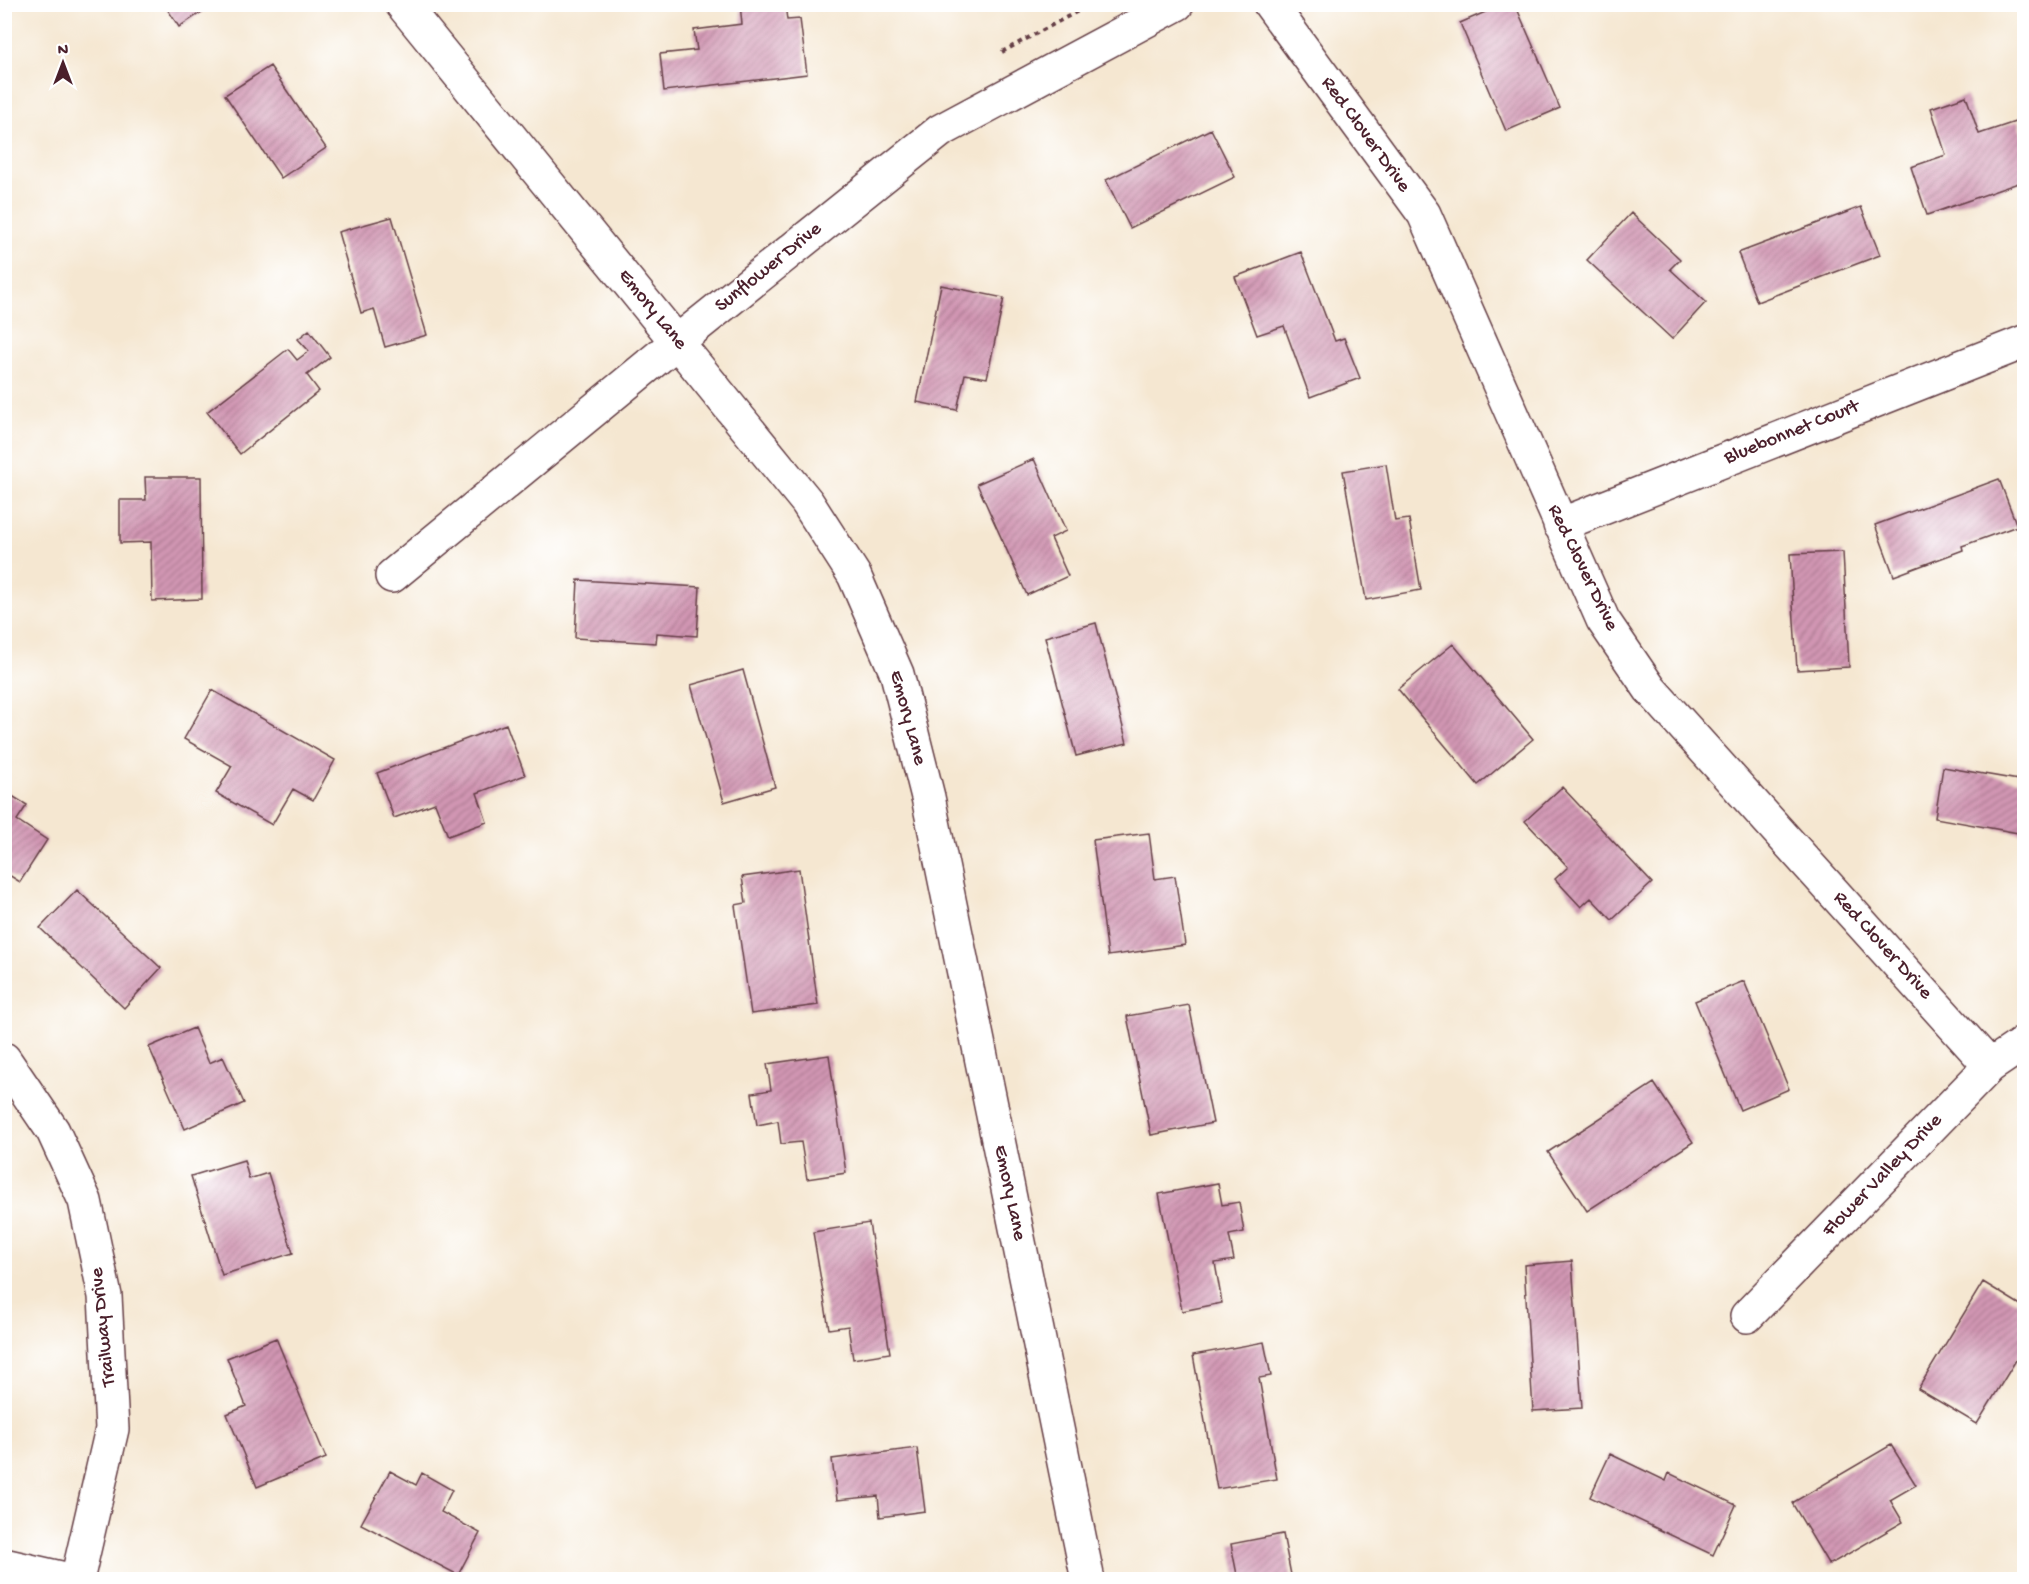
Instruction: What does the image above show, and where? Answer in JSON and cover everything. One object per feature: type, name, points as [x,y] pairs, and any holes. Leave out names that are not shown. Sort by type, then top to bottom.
[{"type":"street","name":"Emory Lane","points":[[402,4],[807,502],[854,574],[897,674],[928,797],[1088,1580]]},
{"type":"street","name":"Sunflower Drive","points":[[392,576],[678,341],[940,131],[1177,4]]},
{"type":"street","name":"Red Clover Drive","points":[[1270,4],[1424,214],[1603,620],[1650,689],[1990,1066]]},
{"type":"street","name":"Bluebonnet Court","points":[[1560,525],[2025,342]]},
{"type":"street","name":"Flower Valley Drive","points":[[1747,1316],[1990,1066],[2025,1043]]},
{"type":"street","name":"Trailway Drive","points":[[4,1059],[53,1131],[85,1201],[105,1296],[112,1429],[77,1580]]},
{"type":"street","points":[[4,1565],[70,1580]]},
{"type":"path","points":[[996,56],[1091,4]]},
{"type":"building","points":[[164,4],[214,4],[179,27]]},
{"type":"building","points":[[740,4],[785,4],[787,20],[800,19],[807,74],[664,91],[660,54],[697,50],[694,30],[742,24]]},
{"type":"building","points":[[1504,4],[1515,4],[1560,108],[1506,131],[1460,23]]},
{"type":"building","points":[[270,66],[326,148],[281,178],[225,95]]},
{"type":"building","points":[[1966,96],[1979,134],[2018,121],[2024,141],[2024,181],[1927,215],[1911,167],[1946,155],[1931,108]]},
{"type":"building","points":[[1211,129],[1235,177],[1130,228],[1106,180]]},
{"type":"building","points":[[1861,207],[1880,255],[1757,302],[1738,253]]},
{"type":"building","points":[[1631,213],[1680,259],[1670,269],[1706,302],[1672,339],[1587,260]]},
{"type":"building","points":[[392,217],[427,335],[385,347],[374,309],[361,313],[338,232]]},
{"type":"building","points":[[1301,252],[1335,341],[1344,338],[1360,378],[1310,397],[1284,326],[1257,335],[1235,277]]},
{"type":"building","points":[[941,285],[1004,298],[987,378],[965,374],[957,410],[917,402]]},
{"type":"building","points":[[309,330],[330,357],[307,375],[319,391],[240,454],[207,412],[288,349],[297,360],[309,351],[298,339]]},
{"type":"building","points":[[1034,459],[1066,531],[1051,538],[1068,576],[1027,595],[977,484]]},
{"type":"building","points":[[1386,464],[1395,521],[1409,519],[1421,590],[1366,600],[1343,471]]},
{"type":"building","points":[[145,477],[201,477],[202,599],[152,601],[151,542],[120,543],[120,500],[146,500]]},
{"type":"building","points":[[1999,479],[2017,526],[1962,546],[1963,550],[1894,576],[1875,525]]},
{"type":"building","points":[[1843,552],[1849,667],[1797,670],[1790,554]]},
{"type":"building","points":[[578,580],[700,587],[697,636],[657,633],[656,643],[575,638]]},
{"type":"building","points":[[1096,623],[1127,743],[1076,756],[1045,637]]},
{"type":"building","points":[[1453,644],[1533,739],[1478,785],[1398,689]]},
{"type":"building","points":[[743,670],[775,787],[724,802],[691,685]]},
{"type":"building","points":[[212,690],[335,760],[313,800],[293,789],[272,825],[216,793],[232,766],[184,739]]},
{"type":"building","points":[[506,724],[525,775],[477,793],[487,822],[448,836],[435,803],[394,818],[377,773]]},
{"type":"building","points":[[1943,767],[2024,781],[2024,834],[1935,818]]},
{"type":"building","points":[[1562,787],[1652,883],[1612,920],[1591,898],[1581,907],[1555,879],[1568,867],[1525,821]]},
{"type":"building","points":[[4,791],[27,805],[17,820],[47,840],[20,882],[4,872]]},
{"type":"building","points":[[1149,833],[1155,879],[1175,876],[1185,945],[1108,956],[1093,840]]},
{"type":"building","points":[[799,869],[818,1005],[751,1014],[735,905],[746,903],[742,877]]},
{"type":"building","points":[[77,890],[161,968],[124,1008],[40,928]]},
{"type":"building","points":[[1744,981],[1789,1089],[1740,1110],[1695,1001]]},
{"type":"building","points":[[1189,1005],[1213,1123],[1151,1135],[1127,1016]]},
{"type":"building","points":[[194,1028],[209,1063],[223,1057],[244,1103],[185,1129],[149,1047]]},
{"type":"building","points":[[829,1055],[846,1173],[807,1179],[801,1142],[781,1144],[778,1121],[757,1125],[752,1093],[771,1090],[767,1064]]},
{"type":"building","points":[[1654,1083],[1693,1142],[1587,1211],[1548,1152]]},
{"type":"building","points":[[244,1160],[249,1179],[268,1173],[293,1253],[222,1275],[191,1176]]},
{"type":"building","points":[[1218,1183],[1222,1205],[1239,1202],[1244,1232],[1229,1235],[1234,1260],[1215,1263],[1222,1303],[1182,1311],[1159,1194]]},
{"type":"building","points":[[869,1223],[890,1353],[853,1359],[848,1326],[829,1329],[813,1232]]},
{"type":"building","points":[[1572,1261],[1582,1408],[1533,1411],[1524,1265]]},
{"type":"building","points":[[1983,1282],[2024,1307],[2024,1347],[1977,1424],[1918,1389]]},
{"type":"building","points":[[276,1338],[326,1458],[257,1487],[227,1414],[246,1406],[227,1358]]},
{"type":"building","points":[[1264,1342],[1271,1376],[1259,1378],[1277,1479],[1217,1489],[1193,1355]]},
{"type":"building","points":[[1891,1445],[1916,1485],[1890,1500],[1903,1522],[1829,1565],[1792,1503]]},
{"type":"building","points":[[917,1448],[925,1511],[880,1517],[878,1496],[837,1500],[832,1459]]},
{"type":"building","points":[[1610,1454],[1666,1481],[1669,1473],[1736,1505],[1713,1555],[1590,1497]]},
{"type":"building","points":[[390,1471],[416,1485],[422,1473],[452,1490],[441,1512],[480,1533],[458,1575],[361,1524]]},
{"type":"building","points":[[1283,1534],[1292,1580],[1238,1580],[1231,1544]]}]
